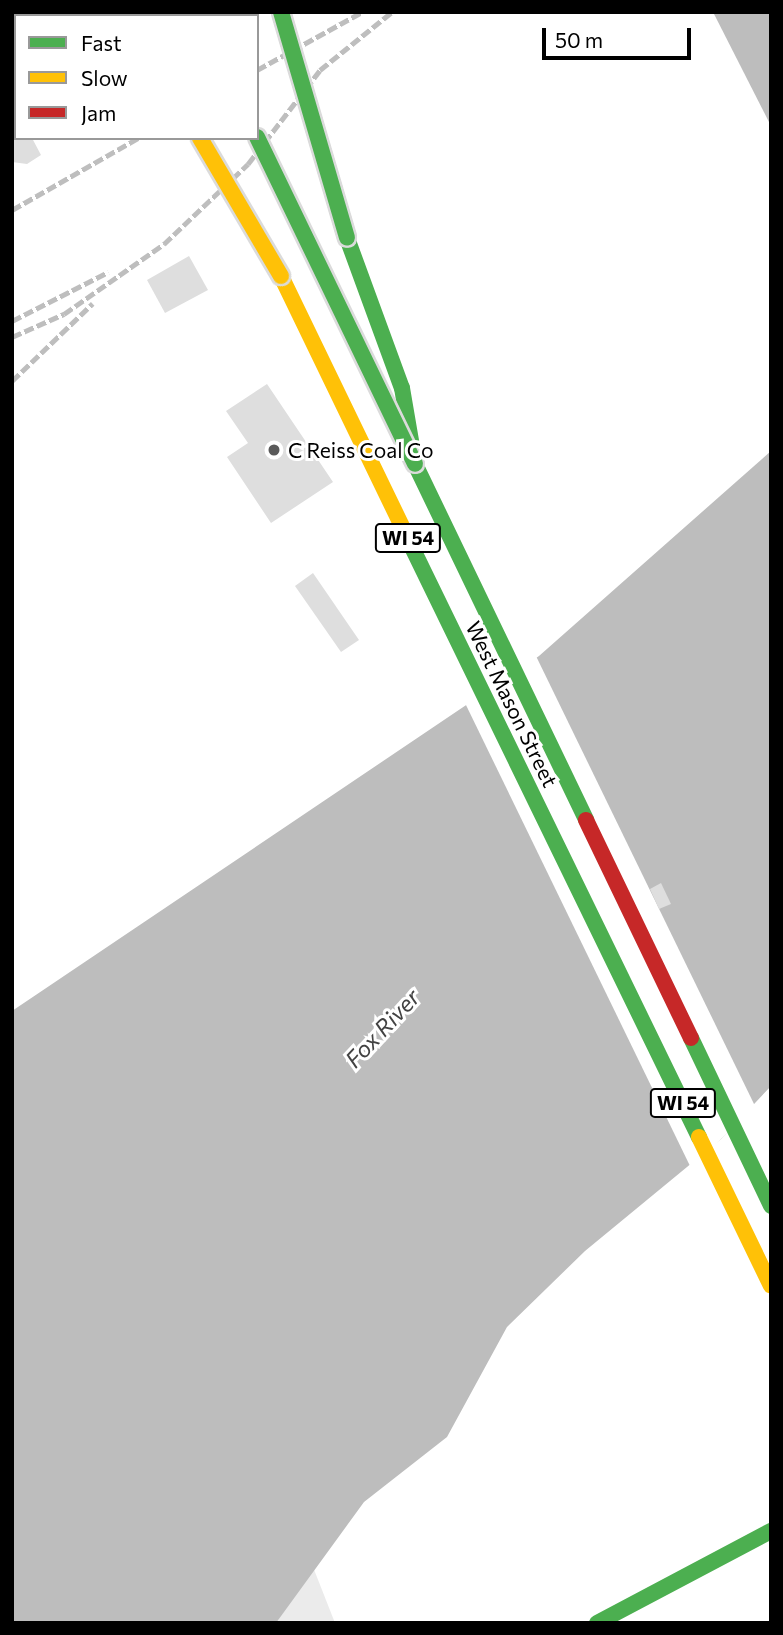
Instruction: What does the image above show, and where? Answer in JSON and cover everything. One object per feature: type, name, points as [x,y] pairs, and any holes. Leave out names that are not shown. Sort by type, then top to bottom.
[{"type":"main road","points":[[281,12],[334,200],[402,388],[415,464]]},
{"type":"main road","points":[[201,140],[281,276]]},
{"type":"main road","name":"West Mason Street","points":[[221,140],[281,276],[771,1286]]},
{"type":"main road","name":"West Mason Street","points":[[258,140],[694,1036],[771,1206]]},
{"type":"main road","points":[[694,1036],[771,1163]]},
{"type":"main road","points":[[597,1623],[771,1531]]},
{"type":"shaded area","points":[[313,1567],[335,1623],[276,1623]]},
{"type":"water","points":[[713,12],[771,12],[771,126]]},
{"type":"water","name":"Fox River","points":[[771,451],[771,1086],[721,1139],[585,1251],[507,1327],[447,1437],[364,1502],[276,1623],[12,1623],[12,1011],[539,656]]},
{"type":"pier","points":[[535,654],[755,1106],[691,1168],[465,703]]},
{"type":"building","points":[[12,101],[14,140],[33,140],[41,155],[27,164],[12,162]]},
{"type":"building","points":[[189,256],[208,290],[165,313],[147,280]]},
{"type":"building","name":"C Reiss Coal Co","points":[[267,384],[333,482],[271,523],[227,457],[248,443],[226,411]]},
{"type":"building","points":[[313,573],[359,640],[341,652],[295,586]]},
{"type":"building","points":[[661,883],[671,904],[659,909],[650,889]]},
{"type":"railway","points":[[259,69],[362,12]]},
{"type":"railway","points":[[12,337],[64,314],[164,244],[248,164],[320,70],[392,12]]},
{"type":"railway","points":[[12,210],[134,140]]},
{"type":"railway","points":[[12,321],[108,272]]},
{"type":"railway","points":[[12,381],[93,303]]},
{"type":"traffic: fast","points":[[281,12],[347,238]]},
{"type":"traffic: fast","points":[[258,140],[415,464]]},
{"type":"traffic: fast","points":[[347,238],[402,388],[415,464],[586,820]]},
{"type":"traffic: fast","points":[[406,535],[699,1137]]},
{"type":"traffic: fast","points":[[691,1038],[771,1206]]},
{"type":"traffic: fast","points":[[597,1623],[771,1531]]},
{"type":"traffic: slow","points":[[201,140],[281,276]]},
{"type":"traffic: slow","points":[[281,276],[406,535]]},
{"type":"traffic: slow","points":[[699,1137],[771,1286]]},
{"type":"traffic: jam","points":[[586,820],[691,1038]]},
{"type":"place","name":"C Reiss Coal Co","points":[[274,450]]}]
